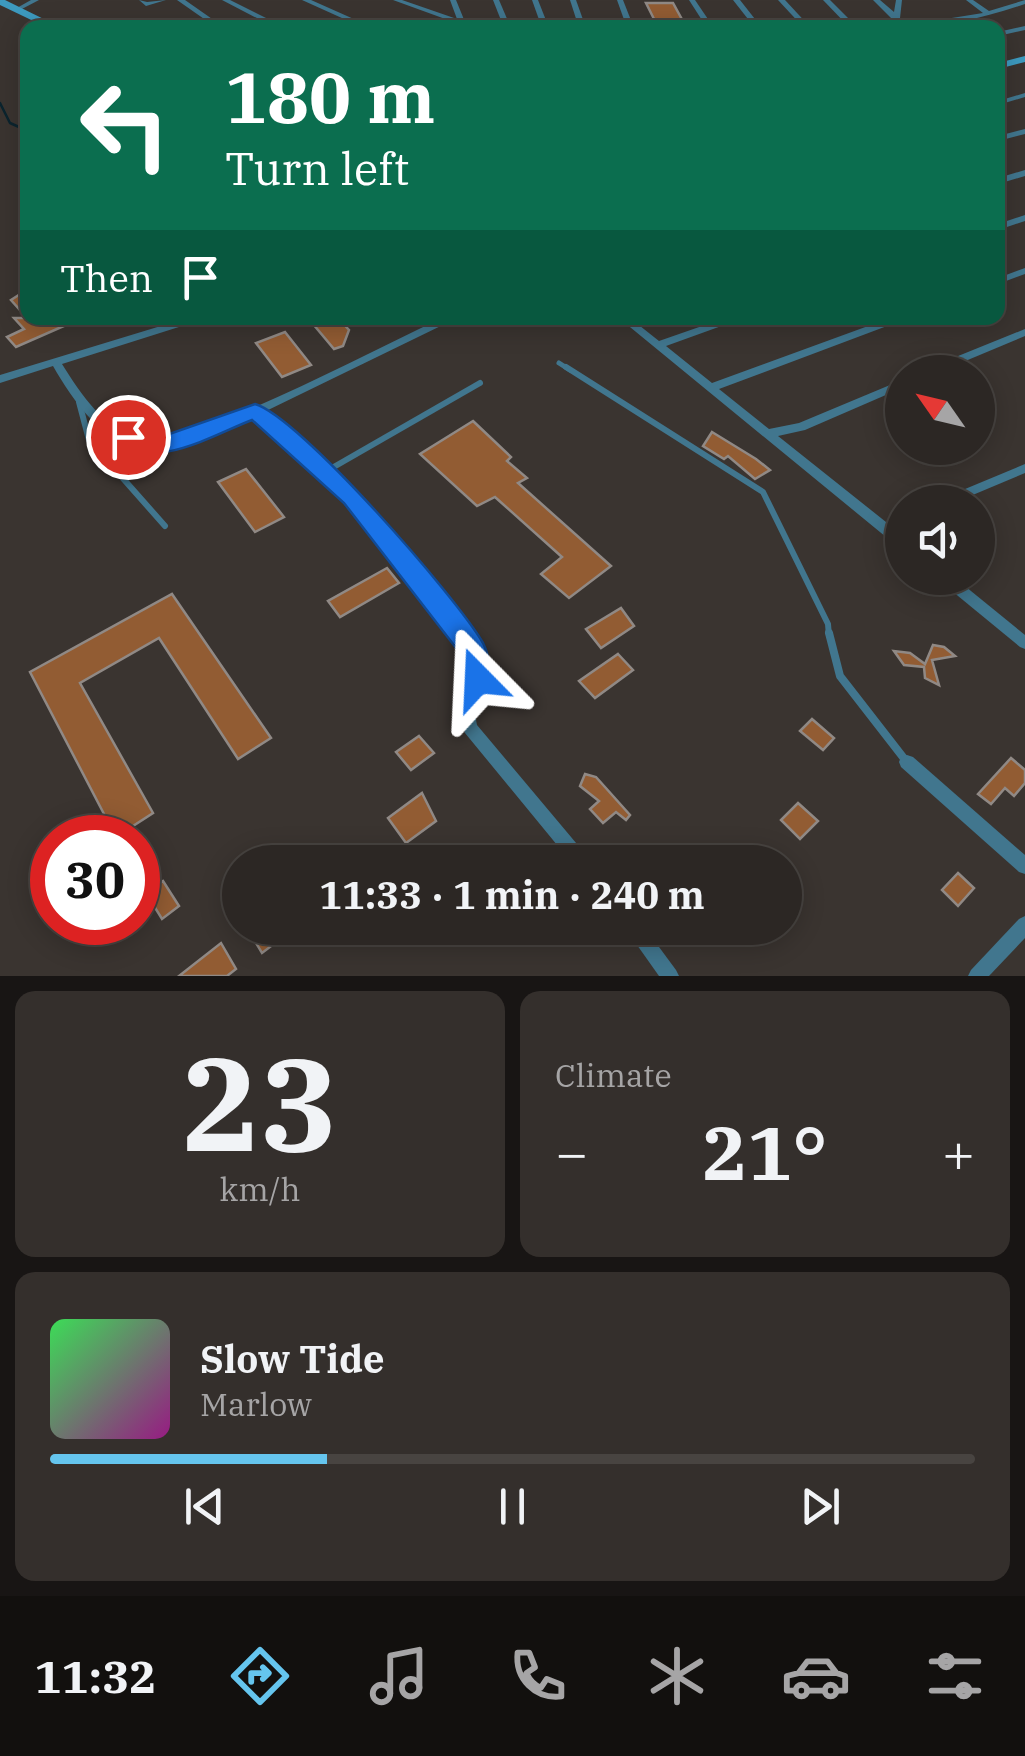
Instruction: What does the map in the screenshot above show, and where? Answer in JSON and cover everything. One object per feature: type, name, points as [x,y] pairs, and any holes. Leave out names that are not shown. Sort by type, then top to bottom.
[{"type":"street","points":[[18,9],[36,0]]},
{"type":"street","points":[[142,0],[146,4],[163,0]]},
{"type":"street","points":[[180,0],[210,20]]},
{"type":"street","points":[[226,0],[267,20]]},
{"type":"street","points":[[304,0],[352,20]]},
{"type":"street","points":[[396,0],[446,20]]},
{"type":"street","points":[[736,0],[752,20]]},
{"type":"street","points":[[782,0],[801,20]]},
{"type":"street","points":[[826,0],[847,20]]},
{"type":"street","points":[[876,0],[896,18]]},
{"type":"street","points":[[896,18],[899,0]]},
{"type":"street","points":[[969,0],[988,14]]},
{"type":"street","points":[[0,1],[41,20]]},
{"type":"street","points":[[950,20],[988,14],[1023,1]]},
{"type":"street","points":[[0,379],[174,325]]},
{"type":"street","points":[[55,361],[78,402],[146,446],[163,445],[255,411],[433,325]]},
{"type":"street","points":[[634,325],[885,527]]},
{"type":"street","points":[[661,344],[714,325]]},
{"type":"street","points":[[713,387],[880,325]]},
{"type":"street","points":[[970,355],[1025,332]]},
{"type":"street","points":[[770,433],[802,427],[885,391]]},
{"type":"street","points":[[255,411],[352,496],[472,650],[479,666],[464,715],[470,728],[567,845]]},
{"type":"street","points":[[985,485],[1025,468]]},
{"type":"street","points":[[967,595],[1025,643]]},
{"type":"street","points":[[1007,627],[1025,628]]},
{"type":"street","points":[[907,762],[1025,866]]},
{"type":"street","points":[[978,976],[1025,925]]},
{"type":"street","points":[[647,945],[670,976]]},
{"type":"lane","points":[[559,362],[762,492],[773,505],[828,624],[830,651],[840,676],[907,762]]},
{"type":"lane","points":[[324,472],[480,383]]},
{"type":"lane","points":[[78,402],[89,440],[166,526]]},
{"type":"building","points":[[646,3],[673,3],[682,20],[654,20]]},
{"type":"building","points":[[20,294],[20,310],[11,300]]},
{"type":"building","points":[[20,325],[66,325],[16,347],[7,337],[24,329]]},
{"type":"building","points":[[314,325],[344,325],[349,330],[343,346],[334,349]]},
{"type":"building","points":[[285,332],[311,365],[282,377],[256,343]]},
{"type":"building","points":[[473,421],[527,478],[518,483],[611,566],[569,598],[541,574],[562,557],[495,497],[477,506],[420,454]]},
{"type":"building","points":[[712,432],[770,470],[755,479],[728,456],[724,459],[703,446]]},
{"type":"building","points":[[246,469],[284,517],[255,532],[218,482]]},
{"type":"building","points":[[387,568],[399,583],[340,617],[328,601]]},
{"type":"building","points":[[172,594],[271,738],[238,759],[159,638],[80,683],[153,813],[105,815],[30,672]]},
{"type":"building","points":[[621,608],[634,626],[601,648],[586,629]]},
{"type":"building","points":[[933,645],[944,647],[955,656],[932,660],[939,685],[925,678],[924,667],[904,665],[894,651],[910,653],[925,664]]},
{"type":"building","points":[[618,654],[633,670],[595,698],[579,681]]},
{"type":"building","points":[[812,719],[834,738],[823,750],[800,731]]},
{"type":"building","points":[[419,736],[434,753],[411,770],[396,752]]},
{"type":"building","points":[[1011,758],[1025,770],[1025,783],[1014,796],[1005,788],[991,804],[978,794]]},
{"type":"building","points":[[585,774],[596,777],[630,815],[626,820],[616,812],[603,823],[590,809],[599,801],[580,786]]},
{"type":"building","points":[[422,793],[436,821],[406,843],[388,818]]},
{"type":"building","points":[[798,803],[818,821],[800,839],[781,820]]},
{"type":"building","points":[[958,873],[974,888],[958,906],[942,890]]},
{"type":"building","points":[[163,881],[179,906],[162,919],[160,916]]},
{"type":"building","points":[[221,943],[236,969],[227,976],[179,976]]},
{"type":"waterway","points":[[0,103],[10,123],[20,127]]},
{"type":"route","points":[[128,437],[146,446],[163,445],[255,411],[352,496],[472,650],[479,666],[478,679]]}]
